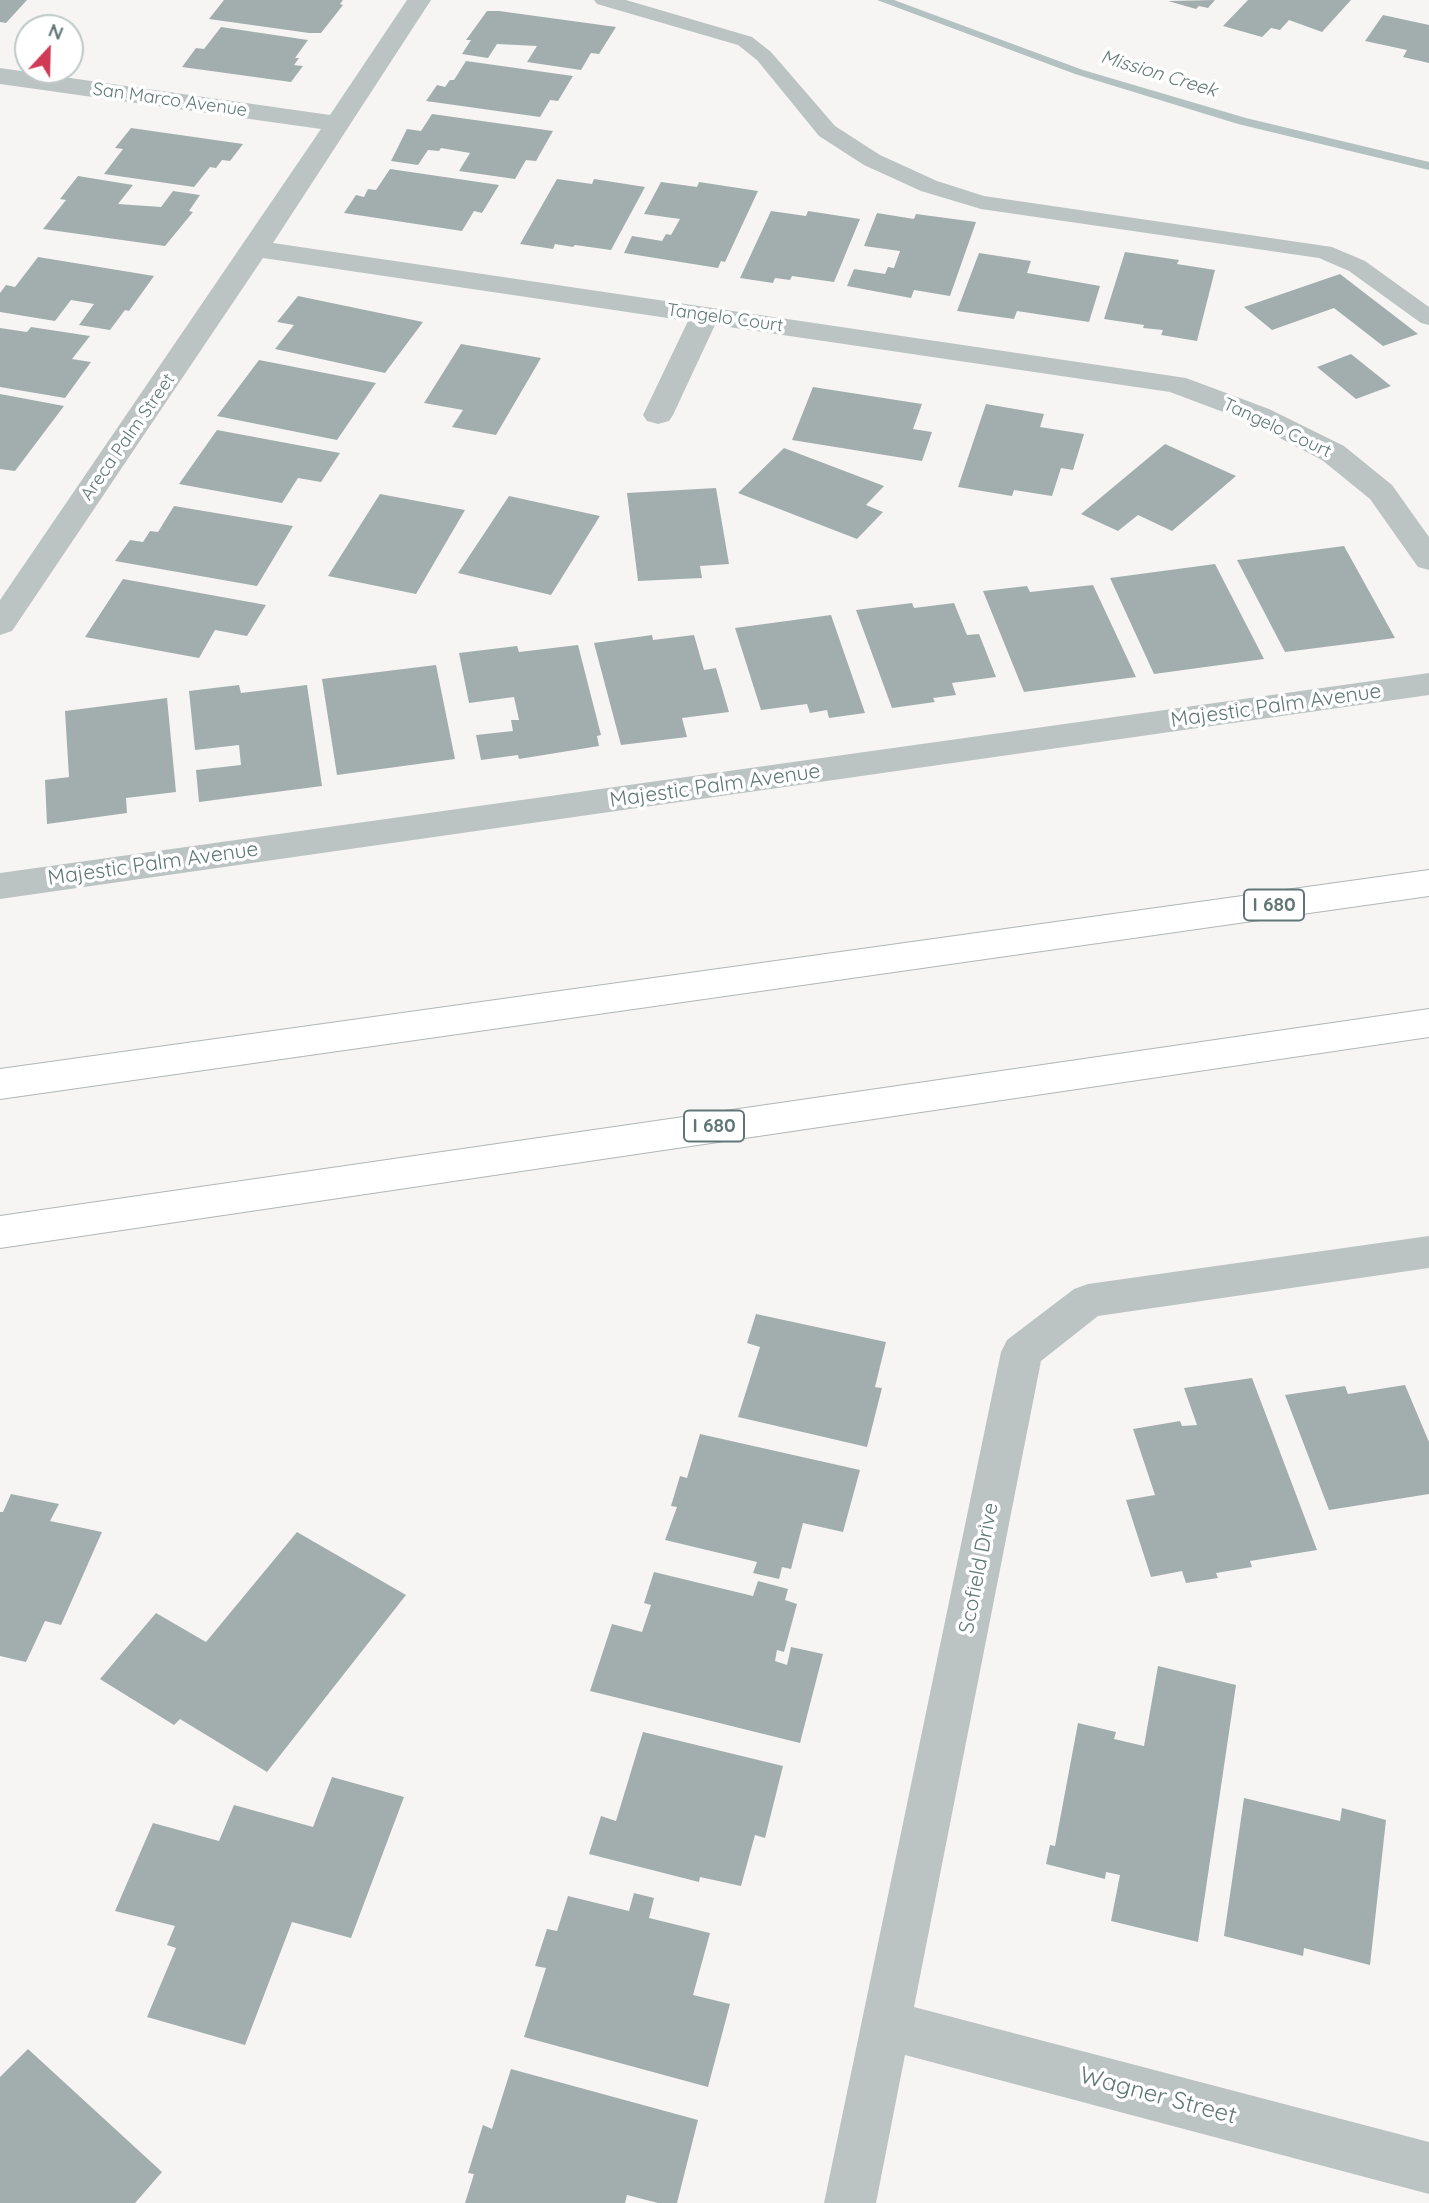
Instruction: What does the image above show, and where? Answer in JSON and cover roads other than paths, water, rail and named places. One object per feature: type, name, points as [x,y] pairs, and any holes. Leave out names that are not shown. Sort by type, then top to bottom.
[{"type":"highway","points":[[1118,926],[1429,865]]},
{"type":"highway","name":"I 680","points":[[0,1084],[1429,883]]},
{"type":"highway","name":"I 680","points":[[0,1232],[1429,1023]]},
{"type":"street","points":[[255,249],[419,0]]},
{"type":"street","name":"San Marco Avenue","points":[[0,76],[339,124]]},
{"type":"street","name":"Tangelo Court","points":[[255,249],[1176,384],[1258,415],[1334,453],[1381,492],[1429,560]]},
{"type":"street","name":"Areca Palm Street","points":[[0,624],[255,249]]},
{"type":"street","points":[[658,415],[705,315]]},
{"type":"street","name":"Majestic Palm Avenue","points":[[0,886],[1429,684]]},
{"type":"street","name":"Scofield Drive","points":[[850,2203],[1022,1352],[1088,1301],[1429,1252]]},
{"type":"street","name":"Wagner Street","points":[[887,2025],[1429,2168]]},
{"type":"lane","points":[[604,0],[746,41],[765,56],[827,131],[872,160],[929,186],[981,202],[1324,252],[1357,266],[1429,318]]},
{"type":"waterway","name":"Mission Creek","points":[[883,0],[1079,72],[1242,121],[1429,166]]}]
